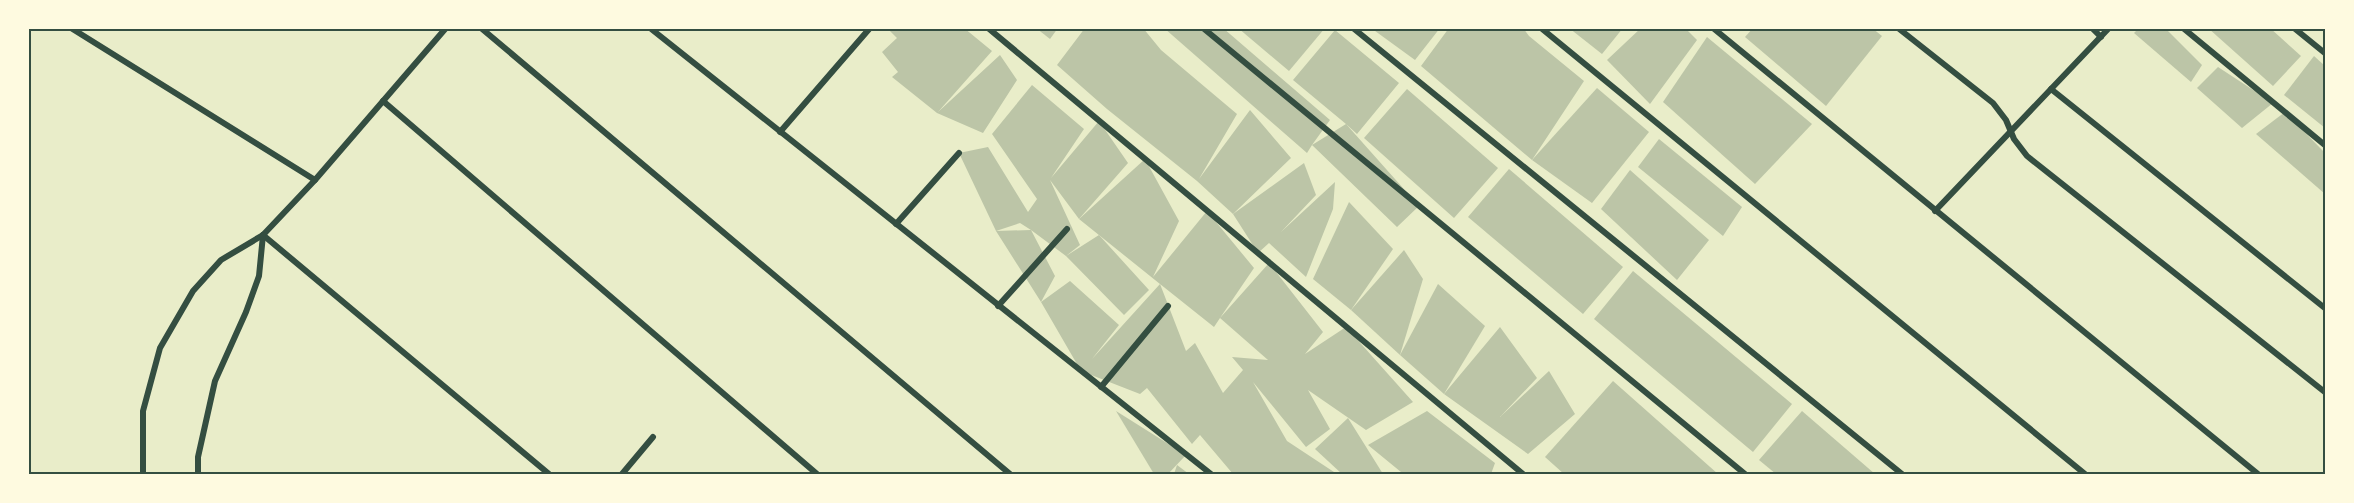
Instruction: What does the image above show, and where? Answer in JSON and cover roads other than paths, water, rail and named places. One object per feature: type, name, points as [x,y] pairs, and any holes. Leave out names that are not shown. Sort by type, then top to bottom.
[{"type":"street","points":[[71,28],[315,180]]},
{"type":"street","points":[[143,474],[143,411],[160,348],[193,291],[221,260],[263,235],[315,180],[446,28]]},
{"type":"street","points":[[481,28],[1010,474]]},
{"type":"street","points":[[650,28],[1211,474]]},
{"type":"street","points":[[780,132],[870,28]]},
{"type":"street","points":[[988,28],[1522,474]]},
{"type":"street","points":[[1203,28],[1745,474]]},
{"type":"street","points":[[1353,28],[1902,474]]},
{"type":"street","points":[[1541,28],[2085,474]]},
{"type":"street","points":[[1713,28],[2258,474]]},
{"type":"street","points":[[1898,28],[1994,104],[2027,156],[2325,393]]},
{"type":"street","points":[[2092,28],[2101,37]]},
{"type":"street","points":[[1935,211],[2109,28]]},
{"type":"street","points":[[2183,28],[2325,146]]},
{"type":"street","points":[[2294,28],[2325,54]]},
{"type":"street","points":[[2051,89],[2325,309]]},
{"type":"street","points":[[383,101],[817,474]]},
{"type":"street","points":[[896,224],[959,153]]},
{"type":"street","points":[[998,306],[1067,229]]},
{"type":"street","points":[[198,474],[198,457],[215,381],[246,312],[258,276],[263,235]]},
{"type":"street","points":[[263,235],[549,474]]},
{"type":"street","points":[[1101,387],[1167,306]]},
{"type":"street","points":[[622,474],[652,437]]}]
